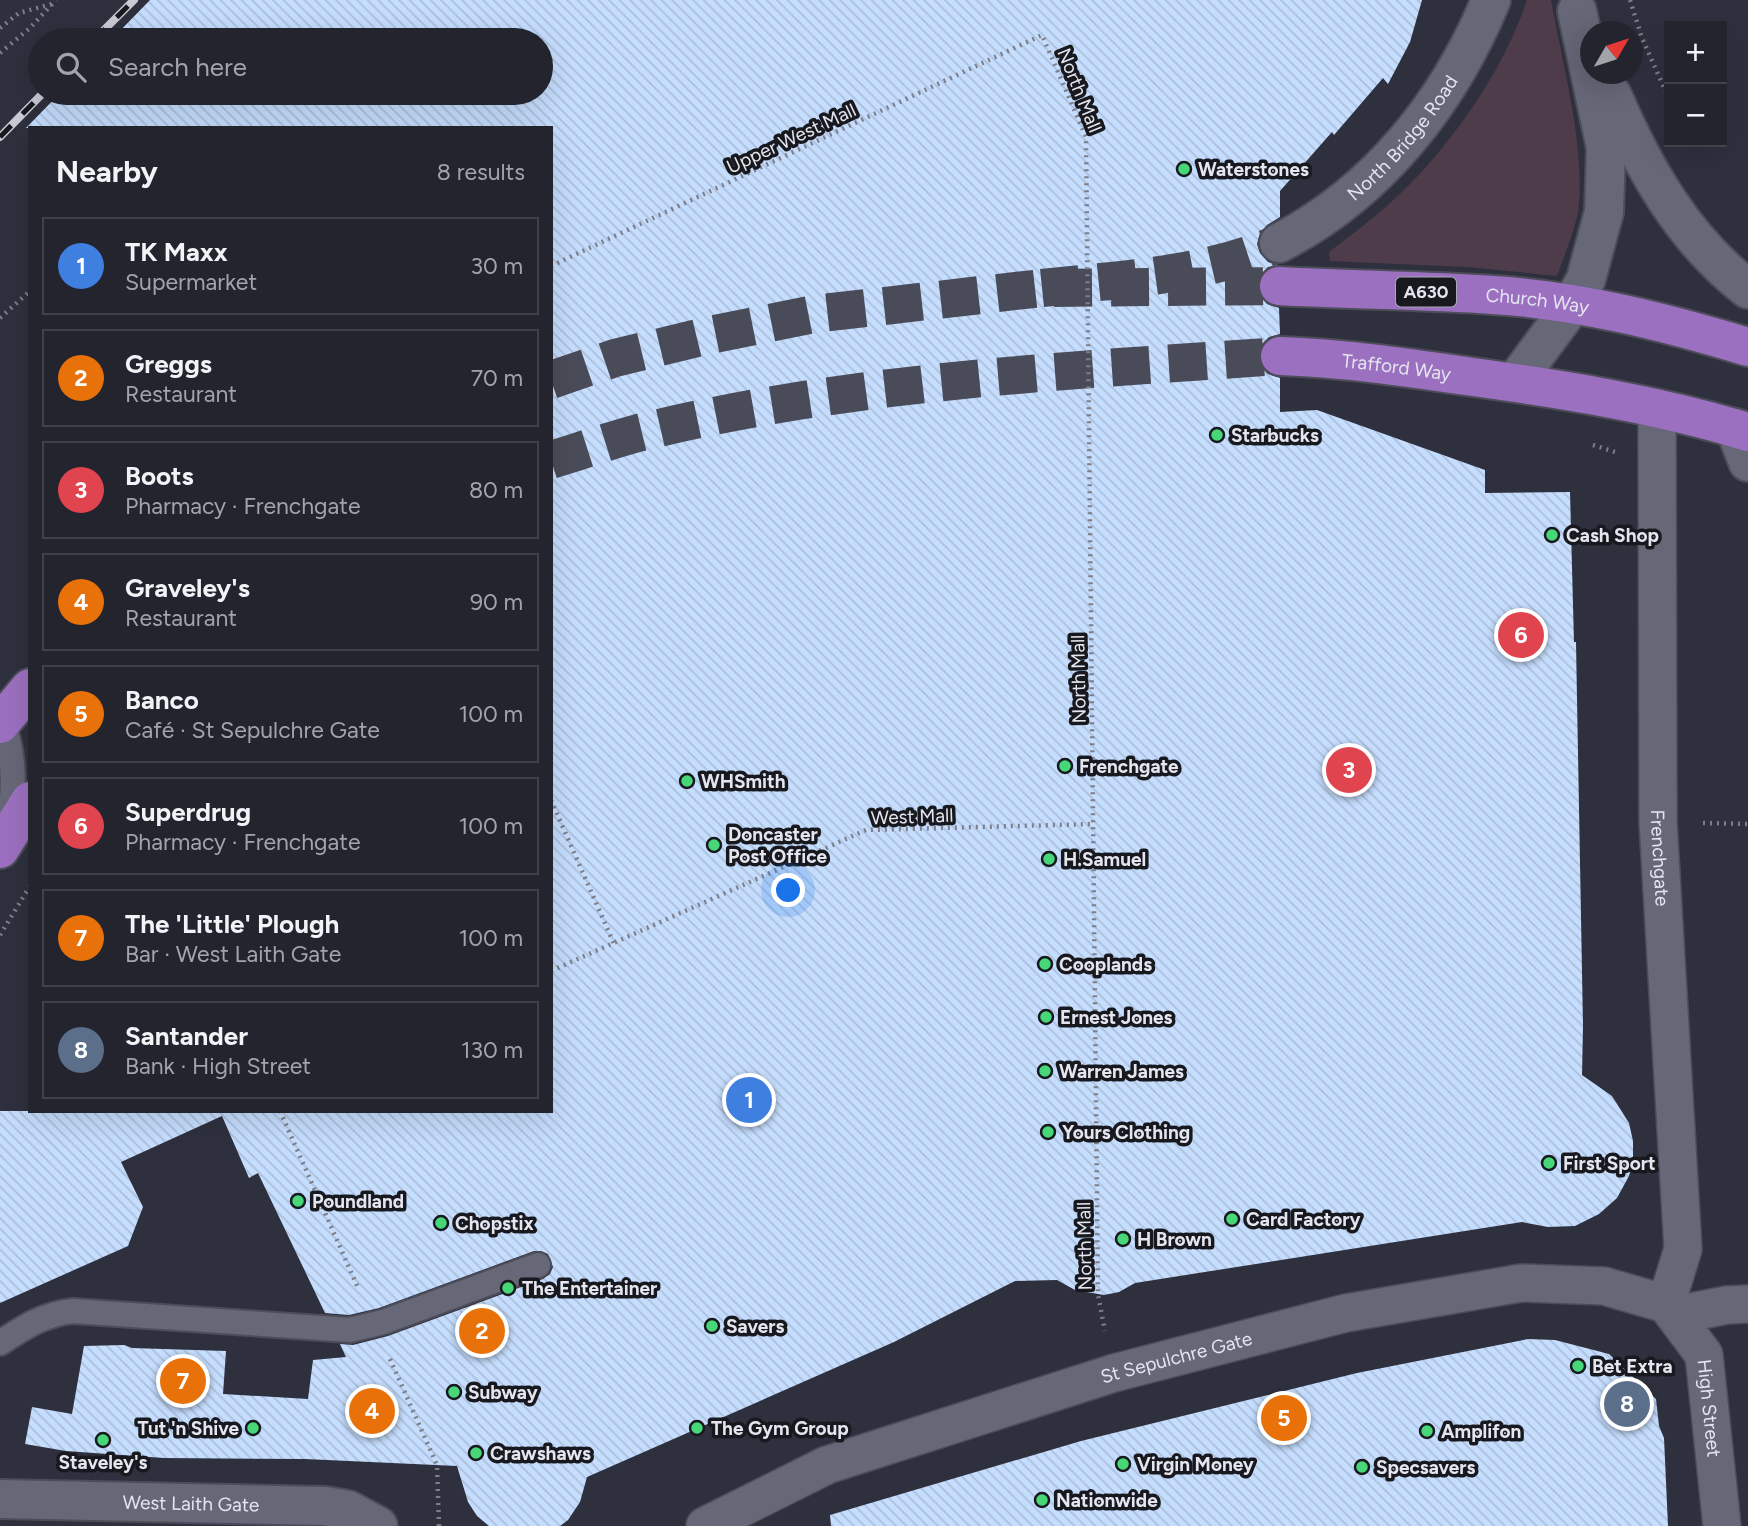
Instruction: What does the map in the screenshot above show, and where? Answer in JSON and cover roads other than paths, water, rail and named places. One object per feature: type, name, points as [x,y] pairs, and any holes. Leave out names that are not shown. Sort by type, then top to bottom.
[{"type":"highway","name":"Church Way","points":[[1279,286],[1494,295],[1572,305],[1652,320],[1748,347]]},
{"type":"highway","name":"Trafford Way","points":[[1280,356],[1373,363],[1515,382]]},
{"type":"highway","points":[[1515,382],[1657,408],[1744,441]]},
{"type":"highway","points":[[1,720],[28,690]]},
{"type":"highway","points":[[1,847],[28,804]]},
{"type":"street","name":"North Bridge Road","points":[[1279,243],[1344,202],[1363,187],[1400,149],[1443,92],[1491,0]]},
{"type":"street","points":[[1515,382],[1572,305],[1586,279],[1604,212],[1606,148],[1580,18]]},
{"type":"street","points":[[1607,84],[1630,137],[1657,187],[1703,250],[1748,289]]},
{"type":"street","name":"Frenchgate","points":[[1657,408],[1658,822],[1683,1249],[1671,1310]]},
{"type":"street","name":"St Sepulchre Gate","points":[[705,1526],[827,1465],[1114,1373],[1346,1312],[1521,1283],[1604,1286],[1671,1310]]},
{"type":"street","points":[[1671,1310],[1748,1304]]},
{"type":"street","name":"High Street","points":[[1671,1310],[1704,1355],[1722,1526]]},
{"type":"street","name":"West Laith Gate","points":[[0,1499],[325,1506],[348,1510],[378,1526]]},
{"type":"lane","points":[[1,720],[9,748],[14,791],[10,822],[1,847]]},
{"type":"lane","points":[[0,1343],[32,1321],[63,1312],[350,1330],[383,1322],[538,1265]]},
{"type":"tunnel","points":[[1042,288],[1132,279],[1193,269],[1222,263],[1279,243]]},
{"type":"tunnel","points":[[553,379],[615,358],[814,314],[1042,288],[1279,286]]},
{"type":"tunnel","points":[[553,459],[638,433],[797,401],[1038,373],[1280,356]]},
{"type":"railway","points":[[106,28],[134,0]]},
{"type":"railway","points":[[0,137],[31,105]]},
{"type":"place","name":"Waterstones","points":[[1184,169]]},
{"type":"place","name":"Starbucks","points":[[1217,435]]},
{"type":"place","name":"Cash Shop","points":[[1552,535]]},
{"type":"place","name":"Superdrug","points":[[1521,635]]},
{"type":"place","name":"Frenchgate","points":[[1065,766]]},
{"type":"place","name":"Boots","points":[[1349,770]]},
{"type":"place","name":"WHSmith","points":[[687,781]]},
{"type":"place","name":"Doncaster Post Office","points":[[714,845]]},
{"type":"place","name":"H.Samuel","points":[[1049,859]]},
{"type":"place","name":"Cooplands","points":[[1045,964]]},
{"type":"place","name":"Ernest Jones","points":[[1046,1017]]},
{"type":"place","name":"Warren James","points":[[1045,1071]]},
{"type":"place","name":"TK Maxx","points":[[749,1100]]},
{"type":"place","name":"Yours Clothing","points":[[1048,1132]]},
{"type":"place","name":"First Sport","points":[[1549,1163]]},
{"type":"place","name":"Poundland","points":[[298,1201]]},
{"type":"place","name":"Card Factory","points":[[1232,1219]]},
{"type":"place","name":"Chopstix","points":[[441,1223]]},
{"type":"place","name":"H Brown","points":[[1123,1239]]},
{"type":"place","name":"The Entertainer","points":[[508,1288]]},
{"type":"place","name":"Savers","points":[[712,1326]]},
{"type":"place","name":"Greggs","points":[[482,1331]]},
{"type":"place","name":"Bet Extra","points":[[1578,1366]]},
{"type":"place","name":"The 'Little' Plough","points":[[183,1381]]},
{"type":"place","name":"Subway","points":[[454,1392]]},
{"type":"place","name":"Santander","points":[[1627,1404]]},
{"type":"place","name":"Graveley's","points":[[372,1411]]},
{"type":"place","name":"Banco","points":[[1284,1418]]},
{"type":"place","name":"Tut 'n Shive","points":[[253,1428]]},
{"type":"place","name":"The Gym Group","points":[[697,1428]]},
{"type":"place","name":"Amplifon","points":[[1427,1431]]},
{"type":"place","name":"Staveley's","points":[[103,1440]]},
{"type":"place","name":"Crawshaws","points":[[476,1453]]},
{"type":"place","name":"Virgin Money","points":[[1123,1464]]},
{"type":"place","name":"Specsavers","points":[[1362,1467]]},
{"type":"place","name":"Nationwide","points":[[1042,1500]]}]
